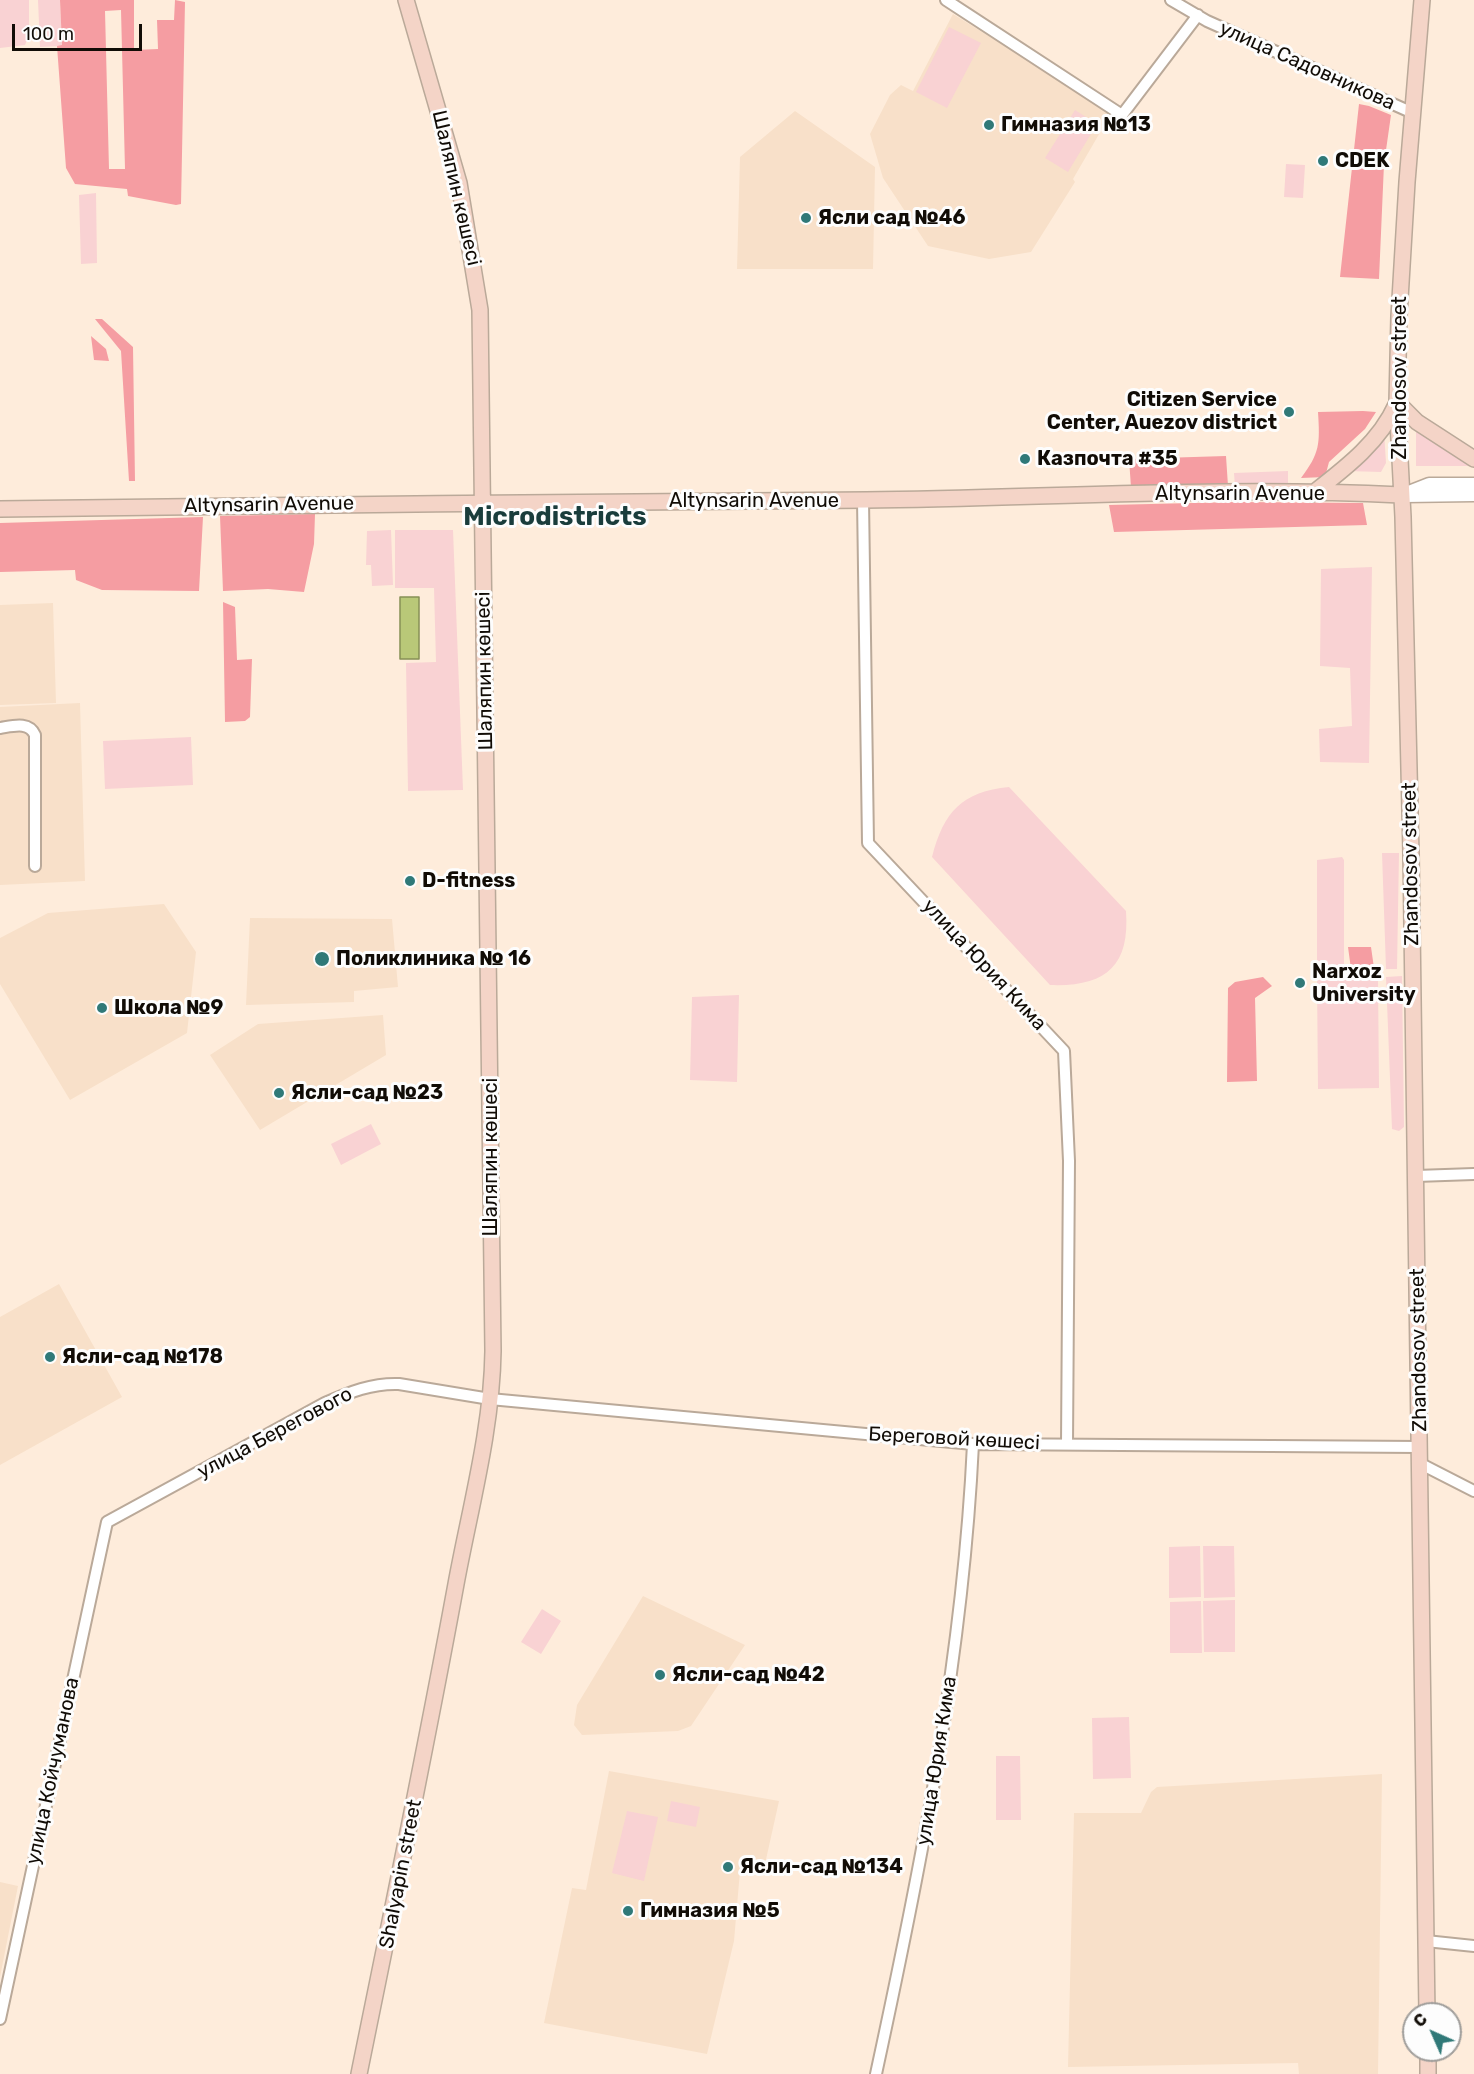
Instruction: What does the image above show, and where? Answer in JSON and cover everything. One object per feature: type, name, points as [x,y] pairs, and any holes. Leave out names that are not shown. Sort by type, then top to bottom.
[{"type":"main road","name":"Шаляпин көшесі","points":[[406,0],[452,154],[473,254],[483,357],[483,502]]},
{"type":"main road","name":"Zhandosov street","points":[[1422,0],[1399,315],[1397,402],[1411,852],[1426,1941]]},
{"type":"main road","points":[[1312,494],[1337,475],[1382,431],[1397,402],[1417,422],[1474,459]]},
{"type":"main road","name":"Altynsarin Avenue","points":[[0,509],[483,502],[863,500],[1232,492],[1401,495]]},
{"type":"main road","points":[[483,502],[494,1351],[490,1399]]},
{"type":"main road","name":"Shalyapin street","points":[[359,2074],[408,1843],[490,1399]]},
{"type":"main road","points":[[1426,1941],[1427,2002]]},
{"type":"street","points":[[946,0],[1122,115],[1198,15]]},
{"type":"street","name":"улица Садовникова","points":[[1172,0],[1198,15],[1413,113]]},
{"type":"street","points":[[1401,495],[1429,484],[1474,484]]},
{"type":"street","points":[[1401,495],[1428,497],[1474,495]]},
{"type":"street","name":"улица Юрия Кима","points":[[863,500],[868,843],[1064,1051],[1069,1161],[1067,1444]]},
{"type":"street","points":[[0,728],[25,726],[33,730],[35,866]]},
{"type":"street","points":[[1416,1176],[1474,1174]]},
{"type":"street","name":"улица Берегового","points":[[107,1522],[325,1402],[358,1389],[399,1384],[490,1399]]},
{"type":"street","name":"Береговой көшесі","points":[[490,1399],[973,1444],[1420,1447]]},
{"type":"street","name":"улица Юрия Кима","points":[[876,2074],[914,1896],[946,1707],[967,1550],[973,1444]]},
{"type":"street","points":[[1421,1464],[1474,1491]]},
{"type":"street","name":"улица Койчуманова","points":[[0,2019],[107,1522]]},
{"type":"street","points":[[1426,1941],[1474,1946]]},
{"type":"shaded area","points":[[0,0],[29,0],[29,36],[25,45],[0,48]]},
{"type":"shaded area","points":[[38,0],[60,0],[62,46],[40,47]]},
{"type":"shaded area","points":[[60,0],[134,0],[134,50],[158,49],[157,20],[174,20],[175,0],[185,2],[181,204],[128,196],[127,189],[75,184],[66,168],[57,46],[62,45]],"holes":[[[121,10],[125,169],[109,169],[105,11]]]},
{"type":"shaded area","name":"Гимназия №13","points":[[953,14],[1106,108],[1109,117],[1073,179],[1075,182],[1031,252],[989,259],[928,246],[883,178],[870,134],[890,95],[901,85],[913,91]]},
{"type":"shaded area","points":[[949,27],[981,43],[947,108],[916,92]]},
{"type":"shaded area","points":[[1359,104],[1391,115],[1384,164],[1379,279],[1340,277]]},
{"type":"shaded area","points":[[1075,110],[1097,124],[1068,172],[1045,158]]},
{"type":"shaded area","name":"Ясли сад №46","points":[[795,111],[875,167],[873,269],[737,269],[740,157]]},
{"type":"shaded area","points":[[1286,164],[1305,165],[1303,198],[1284,197]]},
{"type":"shaded area","points":[[96,193],[97,263],[81,264],[79,195]]},
{"type":"shaded area","points":[[95,319],[102,319],[133,347],[135,481],[129,481],[121,351]]},
{"type":"shaded area","points":[[91,336],[106,349],[109,361],[94,360]]},
{"type":"shaded area","points":[[1318,412],[1376,412],[1365,429],[1329,462],[1325,477],[1301,478],[1312,462],[1317,448]]},
{"type":"shaded area","points":[[1416,430],[1439,440],[1474,466],[1416,466]]},
{"type":"shaded area","points":[[1384,431],[1386,463],[1381,472],[1347,471]]},
{"type":"shaded area","points":[[1226,456],[1228,486],[1131,487],[1129,459]]},
{"type":"shaded area","points":[[1288,471],[1288,486],[1235,487],[1234,473]]},
{"type":"shaded area","points":[[1236,502],[1363,503],[1367,525],[1114,532],[1109,505]]},
{"type":"shaded area","points":[[315,514],[314,544],[304,592],[268,589],[223,591],[220,516]]},
{"type":"shaded area","points":[[203,517],[199,591],[102,590],[76,580],[75,570],[0,572],[0,523]]},
{"type":"shaded area","points":[[391,530],[393,585],[372,586],[371,565],[366,565],[367,531]]},
{"type":"shaded area","points":[[395,530],[453,530],[463,790],[408,791],[406,663],[436,662],[434,588],[395,588]]},
{"type":"shaded area","points":[[1372,567],[1369,763],[1320,762],[1319,729],[1352,726],[1350,668],[1320,666],[1321,569]]},
{"type":"shaded area","points":[[400,597],[419,597],[419,659],[400,659]]},
{"type":"shaded area","points":[[223,602],[235,607],[237,660],[252,659],[250,717],[245,721],[225,722]]},
{"type":"shaded area","points":[[53,603],[56,703],[0,705],[0,605]]},
{"type":"shaded area","points":[[80,703],[85,881],[0,885],[0,707]]},
{"type":"shaded area","points":[[191,737],[193,785],[105,789],[103,741]]},
{"type":"shaded area","points":[[1009,787],[1126,911],[1124,946],[1118,960],[1110,970],[1099,977],[1069,985],[1050,985],[932,857],[942,827],[957,807],[967,799],[979,794]]},
{"type":"shaded area","points":[[1382,853],[1399,853],[1397,969],[1386,969]]},
{"type":"shaded area","points":[[1342,857],[1344,860],[1344,974],[1317,975],[1317,860]]},
{"type":"shaded area","name":"Школа №9","points":[[164,904],[196,952],[187,1033],[70,1100],[0,984],[0,938],[48,913]]},
{"type":"shaded area","name":"Поликлиника № 16","points":[[250,918],[392,919],[398,987],[354,991],[354,1002],[246,1005]]},
{"type":"shaded area","points":[[1348,947],[1371,947],[1374,968],[1351,969]]},
{"type":"shaded area","points":[[1402,976],[1404,1127],[1399,1131],[1392,1129],[1386,977]]},
{"type":"shaded area","points":[[1263,977],[1272,986],[1255,998],[1257,1081],[1227,1082],[1228,988],[1235,982]]},
{"type":"shaded area","points":[[1378,979],[1379,1088],[1318,1089],[1317,980]]},
{"type":"shaded area","points":[[739,995],[737,1082],[690,1080],[692,997]]},
{"type":"shaded area","name":"Ясли-сад №23","points":[[383,1015],[386,1055],[260,1130],[210,1055],[258,1024]]},
{"type":"shaded area","points":[[371,1124],[381,1144],[341,1165],[331,1144]]},
{"type":"shaded area","name":"Ясли-сад №178","points":[[59,1284],[122,1397],[0,1465],[0,1317]]},
{"type":"shaded area","points":[[1200,1546],[1201,1597],[1169,1598],[1169,1547]]},
{"type":"shaded area","points":[[1203,1546],[1234,1546],[1235,1597],[1204,1598]]},
{"type":"shaded area","name":"Ясли-сад №42","points":[[643,1596],[745,1645],[691,1726],[678,1731],[582,1735],[574,1725],[577,1705]]},
{"type":"shaded area","points":[[1235,1600],[1235,1652],[1204,1652],[1203,1601]]},
{"type":"shaded area","points":[[1201,1601],[1202,1653],[1170,1653],[1170,1602]]},
{"type":"shaded area","points":[[542,1609],[561,1621],[541,1654],[521,1642]]},
{"type":"shaded area","points":[[1129,1717],[1131,1778],[1093,1779],[1092,1718]]},
{"type":"shaded area","points":[[996,1756],[1020,1756],[1021,1820],[996,1820]]},
{"type":"shaded area","name":"Гимназия №5","points":[[609,1771],[779,1801],[765,1864],[750,1872],[740,1871],[734,1941],[707,2054],[544,2023],[572,1888],[586,1890]]},
{"type":"shaded area","points":[[1382,1774],[1378,2074],[1299,2074],[1298,2063],[1068,2067],[1074,1813],[1141,1813],[1151,1792],[1157,1787]]},
{"type":"shaded area","points":[[671,1801],[700,1807],[696,1827],[667,1821]]},
{"type":"shaded area","points":[[627,1811],[658,1817],[644,1881],[612,1873]]},
{"type":"shaded area","points":[[0,1882],[18,1886],[0,1977]]},
{"type":"place","name":"Гимназия №13","points":[[989,125]]},
{"type":"place","name":"CDEK","points":[[1323,161]]},
{"type":"place","name":"Ясли сад №46","points":[[806,218]]},
{"type":"place","name":"Citizen Service Center, Auezov district","points":[[1289,412]]},
{"type":"place","name":"Казпочта #35","points":[[1025,459]]},
{"type":"place","name":"D-fitness","points":[[410,881]]},
{"type":"place","name":"Поликлиника № 16","points":[[322,959]]},
{"type":"place","name":"Narxoz University","points":[[1300,983]]},
{"type":"place","name":"Школа №9","points":[[102,1008]]},
{"type":"place","name":"Ясли-сад №23","points":[[279,1093]]},
{"type":"place","name":"Ясли-сад №178","points":[[50,1357]]},
{"type":"place","name":"Ясли-сад №42","points":[[660,1675]]},
{"type":"place","name":"Ясли-сад №134","points":[[728,1867]]},
{"type":"place","name":"Гимназия №5","points":[[628,1911]]},
{"type":"district","name":"Microdistricts","points":[[555,517]]}]
